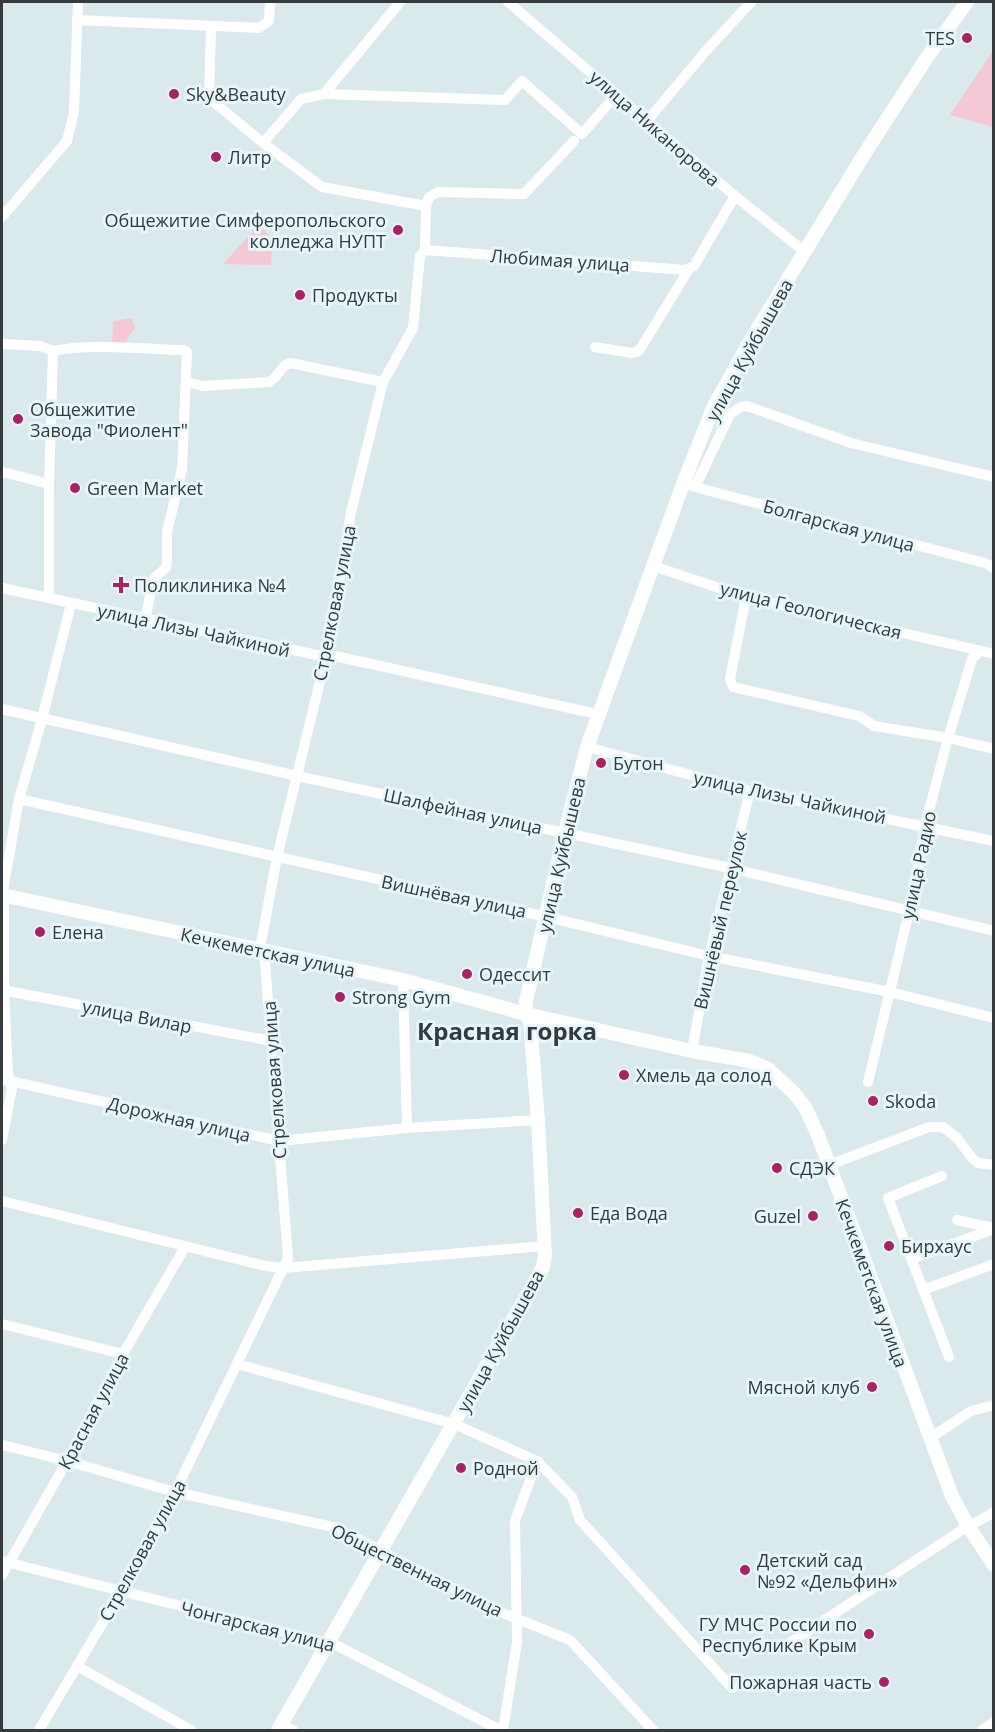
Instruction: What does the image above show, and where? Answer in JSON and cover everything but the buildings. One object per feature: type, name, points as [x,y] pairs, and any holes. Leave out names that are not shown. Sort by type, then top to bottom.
[{"type":"main road","name":"улица Куйбышева","points":[[284,1729],[328,1643],[543,1267],[538,1120],[530,1021],[526,1014],[526,1001],[547,917],[564,832],[597,714],[653,566],[689,485],[713,408],[749,343],[890,112],[967,2]]},
{"type":"main road","name":"Кечкеметская улица","points":[[3,895],[403,980],[526,1014],[692,1051],[750,1061],[768,1069],[782,1080],[805,1107],[829,1165],[952,1496],[993,1565]]},
{"type":"street","points":[[2,217],[68,141],[74,112],[78,2]]},
{"type":"street","points":[[77,20],[259,28],[269,21],[270,2]]},
{"type":"street","points":[[324,94],[400,2]]},
{"type":"street","name":"улица Никанорова","points":[[508,2],[647,122],[805,252]]},
{"type":"street","points":[[647,122],[705,52],[751,2]]},
{"type":"street","points":[[211,27],[209,99],[322,187],[426,207],[429,197],[438,192],[524,194],[574,141]]},
{"type":"street","points":[[263,143],[301,99],[324,94],[505,100],[522,81],[582,134],[616,94]]},
{"type":"street","points":[[595,347],[632,353],[639,351],[735,196]]},
{"type":"street","name":"Стрелковая улица","points":[[39,1731],[121,1592],[175,1492],[288,1258],[272,1041],[265,962],[261,951],[277,857],[326,657],[351,512],[383,382],[413,328],[420,256],[425,250],[426,207]]},
{"type":"street","name":"Любимая улица","points":[[425,250],[691,268]]},
{"type":"street","points":[[2,344],[41,346],[52,351],[67,348],[183,350],[187,355],[182,468],[167,532],[166,568],[154,578],[145,619]]},
{"type":"street","points":[[50,597],[49,484],[52,351]]},
{"type":"street","points":[[187,382],[202,386],[269,382],[278,376],[284,365],[290,363],[383,382]]},
{"type":"street","points":[[689,485],[730,414],[747,406],[851,443],[993,477]]},
{"type":"street","points":[[3,472],[49,484]]},
{"type":"street","name":"Болгарская улица","points":[[689,485],[993,564]]},
{"type":"street","name":"улица Геологическая","points":[[653,566],[746,597],[993,654]]},
{"type":"street","name":"улица Лизы Чайкиной","points":[[2,588],[326,657],[335,656],[597,714]]},
{"type":"street","points":[[746,597],[730,679],[733,687],[859,716],[874,726],[948,738],[993,749]]},
{"type":"street","points":[[2,1140],[12,1088],[5,1080],[4,885],[19,799],[71,604]]},
{"type":"street","points":[[975,651],[993,649]]},
{"type":"street","name":"улица Радио","points":[[868,1082],[909,912],[925,826],[948,738],[975,651]]},
{"type":"street","name":"Шалфейная улица","points":[[2,709],[297,776],[730,868],[993,930]]},
{"type":"street","name":"улица Лизы Чайкиной","points":[[587,747],[750,791],[993,841]]},
{"type":"street","name":"Вишнёвый переулок","points":[[692,1051],[708,956],[750,791]]},
{"type":"street","name":"Вишнёвая улица","points":[[19,799],[547,917],[708,956],[890,992],[993,1018]]},
{"type":"street","points":[[403,980],[407,1128]]},
{"type":"street","name":"улица Вилар","points":[[3,990],[272,1041]]},
{"type":"street","name":"Дорожная улица","points":[[5,1080],[279,1141],[407,1128],[538,1120]]},
{"type":"street","points":[[829,1165],[929,1127],[943,1127],[956,1137],[973,1159],[993,1166]]},
{"type":"street","points":[[942,1176],[888,1198],[949,1357]]},
{"type":"street","points":[[2,1201],[185,1247],[283,1268],[544,1246]]},
{"type":"street","points":[[957,1220],[993,1228]]},
{"type":"street","points":[[911,1259],[993,1228]]},
{"type":"street","name":"Красная улица","points":[[2,1575],[5,1561],[67,1461],[123,1354],[185,1247]]},
{"type":"street","points":[[923,1290],[993,1264]]},
{"type":"street","points":[[2,1324],[123,1354]]},
{"type":"street","points":[[237,1364],[454,1424],[537,1461],[572,1497],[580,1520],[732,1688]]},
{"type":"street","points":[[930,1438],[971,1411],[993,1405]]},
{"type":"street","name":"Общественная улица","points":[[2,1445],[175,1492],[337,1528],[465,1595],[570,1640],[653,1731]]},
{"type":"street","points":[[501,1731],[517,1642],[515,1521],[537,1461]]},
{"type":"street","points":[[782,1648],[993,1512]]},
{"type":"street","name":"Чонгарская улица","points":[[5,1561],[336,1645],[501,1731]]},
{"type":"street","points":[[77,1666],[191,1731]]},
{"type":"street","points":[[982,1731],[993,1722]]},
{"type":"shaded area","points":[[993,51],[993,127],[950,115]]},
{"type":"shaded area","points":[[259,225],[273,240],[271,265],[223,264]]},
{"type":"shaded area","points":[[131,318],[135,327],[125,343],[112,343],[113,321]]},
{"type":"place","name":"TES","points":[[967,38]]},
{"type":"place","name":"Sky&Beauty","points":[[174,94]]},
{"type":"place","name":"Литр","points":[[216,157]]},
{"type":"place","name":"Общежитие Симферопольского колледжа НУПТ","points":[[398,230]]},
{"type":"place","name":"Продукты","points":[[300,295]]},
{"type":"place","name":"Общежитие Завода \"Фиолент\"","points":[[18,419]]},
{"type":"place","name":"Green Market","points":[[75,488]]},
{"type":"place","name":"Поликлиника №4","points":[[121,585]]},
{"type":"place","name":"Бутон","points":[[601,763]]},
{"type":"place","name":"Елена","points":[[40,932]]},
{"type":"place","name":"Одессит","points":[[467,974]]},
{"type":"place","name":"Strong Gym","points":[[340,997]]},
{"type":"place","name":"Хмель да солод","points":[[624,1075]]},
{"type":"place","name":"Skoda","points":[[873,1101]]},
{"type":"place","name":"СДЭК","points":[[777,1168]]},
{"type":"place","name":"Еда Вода","points":[[578,1213]]},
{"type":"place","name":"Guzel","points":[[813,1216]]},
{"type":"place","name":"Бирхаус","points":[[889,1246]]},
{"type":"place","name":"Мясной клуб","points":[[872,1387]]},
{"type":"place","name":"Родной","points":[[461,1468]]},
{"type":"place","name":"Детский сад №92 «Дельфин»","points":[[745,1570]]},
{"type":"place","name":"ГУ МЧС России по Республике Крым","points":[[869,1634]]},
{"type":"place","name":"Пожарная часть","points":[[884,1682]]},
{"type":"district","name":"Красная горка","points":[[507,1030]]}]
